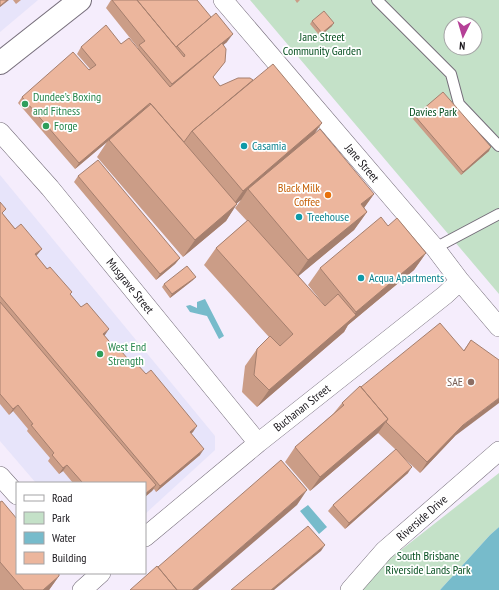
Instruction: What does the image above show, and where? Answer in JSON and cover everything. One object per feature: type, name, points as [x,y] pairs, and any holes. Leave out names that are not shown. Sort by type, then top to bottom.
[{"type":"street","points":[[0,63],[80,0]]},
{"type":"street","name":"Jane Street","points":[[223,0],[435,248],[460,282],[499,327]]},
{"type":"street","name":"Musgrave Street","points":[[0,132],[50,188],[258,443]]},
{"type":"street","name":"Buchanan Street","points":[[146,536],[258,443],[460,282]]},
{"type":"street","name":"Riverside Drive","points":[[350,590],[384,551],[499,451]]},
{"type":"street","points":[[0,476],[16,494]]},
{"type":"lane","points":[[377,0],[451,74],[459,104],[499,146]]},
{"type":"lane","points":[[435,248],[499,214]]},
{"type":"shaded area","points":[[0,0],[38,0],[0,32]]},
{"type":"shaded area","points":[[0,175],[215,436],[215,450],[146,513],[146,482],[35,482],[0,441]]},
{"type":"green space","name":"Davies Park","points":[[250,0],[499,0],[499,294]]},
{"type":"green space","name":"South Brisbane Riverside Lands Park","points":[[499,473],[499,527],[440,590],[350,590]]},
{"type":"water","points":[[205,299],[224,336],[219,339],[207,316],[190,312],[186,306],[190,305],[197,308],[197,302]]},
{"type":"water","points":[[308,505],[327,527],[319,534],[300,511]]},
{"type":"water","points":[[499,527],[499,590],[440,590],[490,535]]},
{"type":"building","points":[[0,0],[7,0],[0,6]]},
{"type":"building","points":[[112,0],[137,0],[184,57],[185,55],[177,46],[216,13],[233,34],[172,84],[139,45],[145,41]]},
{"type":"building","points":[[137,0],[197,0],[211,17],[176,47]]},
{"type":"building","points":[[324,11],[334,23],[322,33],[312,21]]},
{"type":"building","points":[[106,25],[121,44],[129,38],[170,87],[222,43],[226,49],[225,62],[213,77],[220,86],[238,78],[250,78],[253,80],[192,131],[184,142],[150,103],[79,163],[22,97],[73,52],[89,70],[96,65],[81,47]]},
{"type":"building","name":"Casamia","points":[[273,64],[322,123],[243,191],[192,131]]},
{"type":"building","points":[[443,92],[491,147],[463,172],[415,116]]},
{"type":"building","points":[[151,104],[237,204],[195,240],[109,140]]},
{"type":"building","name":"Treehouse","points":[[320,129],[374,194],[361,204],[367,212],[308,260],[248,189]]},
{"type":"building","points":[[98,160],[180,258],[160,274],[78,176]]},
{"type":"building","points":[[0,202],[6,209],[2,213],[15,229],[21,224],[42,249],[35,254],[47,269],[50,267],[72,292],[70,294],[81,307],[87,303],[109,329],[103,334],[114,347],[116,345],[133,365],[136,363],[146,374],[151,370],[197,426],[190,432],[204,449],[160,486],[0,296]]},
{"type":"building","name":"Acqua Apartments","points":[[381,217],[388,226],[397,218],[426,253],[356,312],[320,268]]},
{"type":"building","points":[[248,220],[325,306],[338,294],[356,315],[269,390],[254,375],[257,349],[270,336],[280,346],[293,334],[216,248]]},
{"type":"building","points":[[187,266],[196,277],[172,294],[164,284]]},
{"type":"building","points":[[0,302],[156,485],[146,493],[146,482],[82,482],[67,465],[63,468],[52,455],[54,453],[31,425],[33,424],[18,405],[13,409],[0,394]]},
{"type":"building","points":[[440,323],[464,351],[471,340],[499,360],[499,398],[463,425],[427,462],[386,422],[388,419],[361,387]]},
{"type":"building","points":[[360,386],[388,419],[320,477],[295,447],[344,405],[342,403]]},
{"type":"building","points":[[396,449],[412,467],[349,523],[333,505]]},
{"type":"building","points":[[281,460],[307,490],[192,590],[177,590],[158,567]]},
{"type":"building","points":[[2,501],[16,518],[16,574],[59,574],[59,576],[43,590],[24,590],[0,562],[0,502]]},
{"type":"building","points":[[308,526],[325,545],[271,590],[231,590]]},
{"type":"building","points":[[157,566],[177,590],[130,590]]},
{"type":"place","name":"Dundee’s Boxing and Fitness","points":[[25,104]]},
{"type":"place","name":"Forge","points":[[46,126]]},
{"type":"place","name":"Casamia","points":[[244,146]]},
{"type":"place","name":"Black Milk Coffee","points":[[328,195]]},
{"type":"place","name":"Treehouse","points":[[299,217]]},
{"type":"place","name":"Acqua Apartments","points":[[361,278]]},
{"type":"place","name":"West End Strength","points":[[100,354]]},
{"type":"place","name":"SAE","points":[[471,382]]},
{"type":"park label","name":"Jane Street Community Garden","points":[[322,44]]}]
